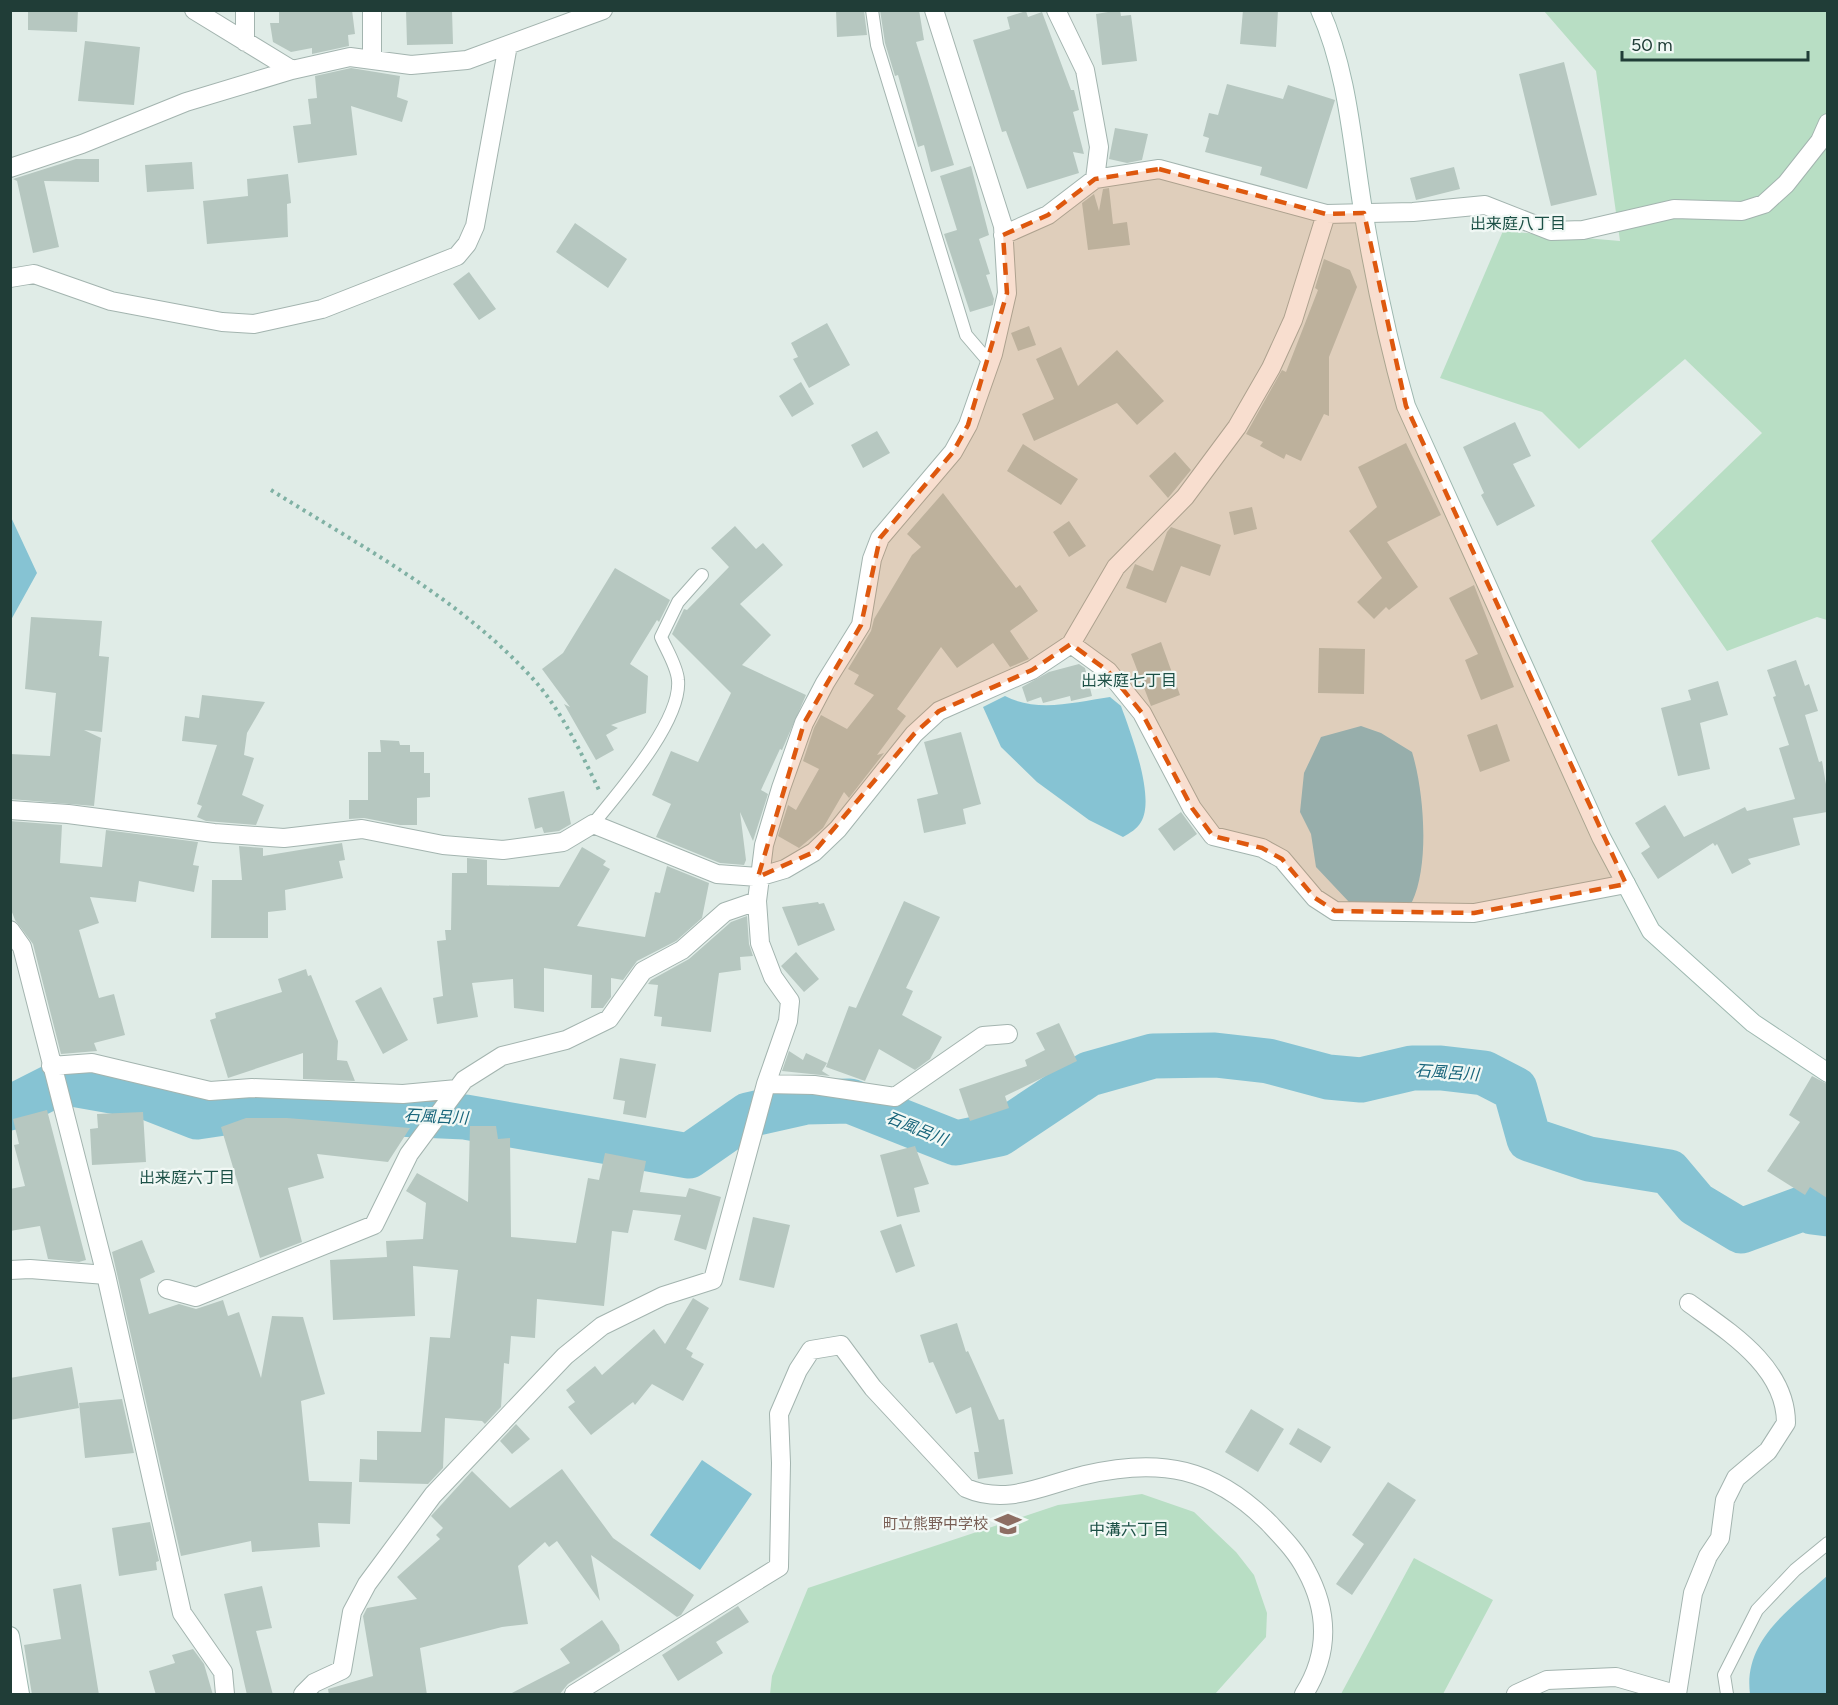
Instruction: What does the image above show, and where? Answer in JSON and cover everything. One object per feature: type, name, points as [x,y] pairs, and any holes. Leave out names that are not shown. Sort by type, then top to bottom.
[{"type":"street","points":[[194,10],[292,70]]},
{"type":"street","points":[[245,10],[245,42]]},
{"type":"street","points":[[372,10],[372,58]]},
{"type":"street","points":[[10,168],[82,144],[186,102],[292,70],[350,57],[372,58],[411,65],[467,60],[603,10]]},
{"type":"street","points":[[303,1695],[314,1683],[342,1670],[352,1612],[368,1584],[433,1495],[565,1356],[602,1326],[663,1296],[713,1280],[765,1088],[788,1021],[790,1001],[773,977],[760,943],[757,901],[758,877],[764,845],[804,723],[861,625],[872,559],[880,538],[953,452],[968,425],[990,363],[1007,293],[1003,226],[934,10]]},
{"type":"street","points":[[1056,10],[1085,70],[1099,147],[1095,179]]},
{"type":"street","points":[[1320,10],[1330,33],[1343,80],[1364,213],[1389,348],[1406,406],[1601,837],[1651,931],[1753,1023],[1827,1073]]},
{"type":"street","points":[[10,278],[34,274],[111,301],[222,322],[254,324],[322,309],[457,256],[468,244],[475,226],[508,45]]},
{"type":"street","points":[[1003,235],[1048,215],[1095,179],[1159,170],[1326,214],[1413,212],[1485,205],[1551,231],[1583,230],[1674,209],[1742,211],[1764,204],[1786,184],[1820,141],[1827,123]]},
{"type":"street","points":[[10,810],[68,814],[214,833],[284,838],[362,829],[443,845],[503,850],[563,842],[592,824],[717,874],[758,877],[785,869],[814,852],[838,829],[914,734],[939,711],[1032,670],[1071,644],[1116,567],[1185,497],[1237,427],[1271,368],[1293,320],[1326,214]]},
{"type":"street","points":[[1071,644],[1108,672],[1142,713],[1192,808],[1213,836],[1262,848],[1282,859],[1315,898],[1335,911],[1474,913],[1626,884]]},
{"type":"street","points":[[166,1289],[196,1296],[374,1225],[409,1154],[464,1080],[502,1056],[566,1040],[609,1019],[643,972],[682,950],[725,912],[757,901]]},
{"type":"street","points":[[10,930],[22,948],[106,1275],[182,1613],[223,1672],[225,1695]]},
{"type":"street","points":[[765,1088],[814,1085],[895,1097],[983,1036],[1008,1034]]},
{"type":"street","points":[[52,1071],[92,1063],[210,1091],[252,1088],[452,1096]]},
{"type":"street","points":[[10,1270],[30,1269],[106,1275]]},
{"type":"street","points":[[1516,1695],[1547,1680],[1616,1677],[1676,1695],[1693,1593],[1704,1565],[1720,1538],[1725,1500],[1736,1478],[1768,1450],[1786,1423],[1782,1395],[1748,1346],[1689,1303]]},
{"type":"street","points":[[574,1695],[779,1567],[781,1463],[779,1414],[798,1370],[811,1350],[841,1345],[857,1363],[873,1388],[966,1488],[984,1496],[1008,1496],[1087,1475],[1131,1468],[1184,1470],[1209,1478],[1235,1493],[1286,1541],[1314,1585],[1325,1624],[1323,1648],[1316,1674],[1304,1695]]},
{"type":"street","points":[[10,1636],[20,1695]]},
{"type":"lane","points":[[872,10],[877,45],[966,335],[990,363]]},
{"type":"lane","points":[[592,824],[657,740],[675,702],[678,679],[661,637],[678,602],[702,575]]},
{"type":"lane","points":[[1727,1695],[1724,1675],[1757,1610],[1795,1570],[1827,1543]]},
{"type":"path","points":[[271,490],[421,583],[485,633],[535,681],[584,757],[606,807]]},
{"type":"highlighted area","points":[[1159,169],[1326,214],[1364,213],[1406,406],[1626,884],[1474,913],[1335,911],[1315,898],[1282,859],[1262,848],[1213,836],[1192,808],[1142,713],[1108,671],[1071,644],[1032,670],[939,711],[914,734],[814,852],[758,877],[804,723],[861,625],[880,538],[953,452],[968,425],[1007,293],[1003,235],[1048,215],[1095,179]]},
{"type":"green space","points":[[1544,11],[1827,11],[1827,620],[1817,617],[1727,651],[1651,541],[1762,433],[1685,359],[1579,449],[1542,412],[1440,378],[1503,231],[1620,241],[1596,71]]},
{"type":"green space","name":"町立熊野中学校","points":[[1142,1494],[1194,1512],[1236,1552],[1254,1575],[1267,1613],[1266,1637],[1215,1694],[770,1694],[772,1676],[808,1588],[1058,1505]]},
{"type":"green space","points":[[1414,1558],[1493,1600],[1443,1694],[1341,1694]]},
{"type":"water","points":[[10,515],[37,573],[11,620],[10,620]]},
{"type":"water","points":[[1005,696],[1030,704],[1043,705],[1110,697],[1121,706],[1144,781],[1145,811],[1137,827],[1123,837],[1089,820],[1037,782],[1001,747],[983,707]]},
{"type":"water","points":[[1361,726],[1381,733],[1412,752],[1420,787],[1423,848],[1418,886],[1412,902],[1394,906],[1349,902],[1316,867],[1311,834],[1300,812],[1304,773],[1321,737]]},
{"type":"water","points":[[702,1460],[752,1494],[700,1570],[650,1535]]},
{"type":"water","points":[[1827,1576],[1827,1694],[1750,1694],[1750,1675],[1754,1657],[1762,1641],[1785,1613]]},
{"type":"building","points":[[28,10],[78,10],[77,32],[28,30]]},
{"type":"building","points":[[352,10],[355,34],[348,35],[349,46],[312,54],[312,48],[291,52],[273,42],[270,23],[279,23],[279,12]]},
{"type":"building","points":[[406,10],[452,10],[453,44],[407,45]]},
{"type":"building","points":[[836,10],[864,10],[867,35],[837,37]]},
{"type":"building","points":[[880,10],[919,10],[924,40],[916,42],[954,165],[931,172],[924,145],[918,147],[898,75],[895,76],[885,43]]},
{"type":"building","points":[[1120,10],[1121,16],[1131,15],[1137,61],[1102,65],[1096,14]]},
{"type":"building","points":[[1243,10],[1278,10],[1276,47],[1240,44]]},
{"type":"building","points":[[1026,11],[1028,17],[1042,12],[1071,90],[1074,90],[1079,110],[1073,112],[1084,154],[1073,152],[1079,173],[1027,189],[1006,131],[1002,132],[973,40],[1010,29],[1007,17]]},
{"type":"building","points":[[85,41],[140,47],[134,105],[78,101]]},
{"type":"building","points":[[1564,62],[1597,195],[1551,206],[1519,74]]},
{"type":"building","points":[[351,68],[400,76],[397,97],[408,101],[402,122],[351,106],[357,155],[298,163],[293,126],[311,124],[308,99],[317,98],[315,76]]},
{"type":"building","points":[[1227,84],[1283,99],[1288,85],[1335,100],[1307,189],[1260,175],[1262,167],[1205,152],[1209,138],[1203,136],[1209,113],[1218,115]]},
{"type":"building","points":[[1115,128],[1148,134],[1142,160],[1127,163],[1109,159]]},
{"type":"building","points":[[76,159],[99,159],[99,182],[44,181],[59,247],[33,253],[17,181],[13,179]]},
{"type":"building","points":[[192,162],[194,189],[147,192],[145,165]]},
{"type":"building","points":[[971,166],[989,235],[979,239],[990,274],[986,275],[994,299],[993,305],[970,312],[944,234],[957,230],[940,176]]},
{"type":"building","points":[[1454,167],[1460,189],[1416,200],[1410,178]]},
{"type":"building","points":[[288,174],[291,203],[287,204],[288,237],[207,244],[203,201],[248,196],[247,179]]},
{"type":"building","points":[[1109,188],[1113,224],[1127,222],[1130,245],[1088,250],[1082,203],[1094,194],[1099,211],[1103,189]]},
{"type":"building","points":[[575,223],[627,259],[608,288],[556,252]]},
{"type":"building","points":[[1324,259],[1350,270],[1357,287],[1329,357],[1329,416],[1324,414],[1301,461],[1286,454],[1284,459],[1260,446],[1263,442],[1246,434],[1282,370],[1286,372],[1318,290],[1315,288]]},
{"type":"building","points":[[469,272],[496,309],[479,320],[453,284]]},
{"type":"building","points":[[827,323],[850,365],[809,388],[793,359],[798,357],[791,343]]},
{"type":"building","points":[[1029,326],[1036,345],[1018,351],[1011,333]]},
{"type":"building","points":[[1061,347],[1078,386],[1117,350],[1164,401],[1137,425],[1117,403],[1034,441],[1022,414],[1054,399],[1036,359]]},
{"type":"building","points":[[801,382],[814,404],[792,417],[779,396]]},
{"type":"building","points":[[1515,422],[1531,456],[1513,464],[1535,506],[1497,526],[1481,495],[1484,493],[1463,447]]},
{"type":"building","points":[[877,431],[890,453],[863,468],[851,445]]},
{"type":"building","points":[[1406,443],[1441,515],[1387,542],[1418,587],[1389,610],[1386,607],[1374,619],[1357,602],[1382,578],[1349,531],[1377,507],[1358,467]]},
{"type":"building","points":[[1023,444],[1078,479],[1061,505],[1007,471]]},
{"type":"building","points":[[1175,452],[1191,470],[1168,498],[1149,476]]},
{"type":"building","points":[[943,493],[1016,588],[1020,585],[1038,611],[1010,631],[1029,659],[1010,667],[993,643],[957,668],[941,647],[897,709],[906,716],[877,755],[884,753],[849,798],[844,792],[823,828],[799,848],[778,836],[788,805],[796,810],[819,769],[803,761],[814,728],[821,715],[847,729],[874,695],[854,684],[859,675],[848,669],[871,631],[874,619],[912,555],[921,547],[907,534]]},
{"type":"building","points":[[1252,507],[1257,529],[1234,535],[1229,512]]},
{"type":"building","points":[[1069,521],[1086,546],[1069,557],[1053,532]]},
{"type":"building","points":[[735,526],[756,549],[763,543],[783,565],[740,604],[771,635],[742,665],[806,695],[782,750],[780,749],[761,790],[768,794],[753,841],[740,812],[746,860],[744,865],[720,863],[656,837],[671,804],[652,795],[671,751],[698,762],[731,693],[672,634],[684,609],[687,610],[729,567],[711,548]]},
{"type":"building","points":[[1171,527],[1221,545],[1210,576],[1181,566],[1166,603],[1126,588],[1135,564],[1153,571],[1167,532]]},
{"type":"building","points":[[615,568],[670,600],[659,622],[657,620],[630,664],[648,676],[646,713],[611,725],[618,728],[606,735],[614,750],[596,760],[564,704],[570,707],[542,669],[563,653]]},
{"type":"building","points":[[1474,585],[1514,687],[1481,700],[1465,660],[1478,654],[1449,598]]},
{"type":"building","points":[[31,617],[102,621],[99,656],[109,657],[102,732],[84,730],[101,738],[94,806],[10,799],[10,754],[50,756],[56,693],[25,689]]},
{"type":"building","points":[[1161,642],[1180,695],[1151,706],[1131,654]]},
{"type":"building","points":[[1319,648],[1365,649],[1364,694],[1318,693]]},
{"type":"building","points":[[1796,660],[1805,686],[1809,684],[1818,711],[1805,715],[1819,762],[1822,761],[1827,790],[1827,812],[1793,818],[1800,845],[1748,859],[1751,864],[1732,874],[1717,844],[1715,846],[1713,843],[1658,879],[1641,853],[1650,847],[1635,823],[1665,805],[1684,837],[1745,807],[1747,811],[1795,799],[1779,748],[1789,745],[1773,697],[1776,696],[1767,670]]},
{"type":"building","points":[[1079,664],[1085,668],[1092,696],[1071,701],[1070,696],[1043,703],[1041,697],[1027,702],[1022,687],[1049,672]]},
{"type":"building","points":[[1718,681],[1728,715],[1700,723],[1710,769],[1678,776],[1661,708],[1691,700],[1688,690]]},
{"type":"building","points":[[202,695],[265,702],[247,733],[244,755],[254,758],[242,795],[264,805],[256,825],[206,821],[197,817],[202,806],[197,804],[217,745],[182,741],[185,716],[199,718]]},
{"type":"building","points":[[1497,724],[1510,761],[1480,772],[1467,735]]},
{"type":"building","points":[[961,732],[981,804],[963,809],[966,824],[924,833],[917,799],[938,794],[924,742]]},
{"type":"building","points":[[380,740],[399,741],[400,745],[410,745],[410,752],[424,752],[424,773],[430,773],[430,797],[417,798],[417,825],[400,825],[364,818],[349,819],[349,800],[368,800],[368,752],[381,752]]},
{"type":"building","points":[[564,791],[571,824],[559,831],[544,833],[542,827],[535,829],[528,798]]},
{"type":"building","points":[[1181,812],[1197,834],[1174,851],[1158,829]]},
{"type":"building","points":[[10,821],[62,825],[60,863],[102,867],[106,830],[198,842],[193,865],[199,866],[194,892],[139,881],[136,902],[90,897],[99,923],[79,930],[99,998],[114,994],[125,1035],[94,1043],[97,1051],[61,1054],[33,944],[15,920],[10,907]]},
{"type":"building","points":[[342,843],[345,860],[339,861],[343,878],[285,890],[286,910],[268,912],[268,938],[211,938],[212,880],[242,880],[239,846],[263,848],[263,856]]},
{"type":"building","points":[[582,847],[606,861],[603,865],[610,869],[577,926],[645,937],[655,892],[660,893],[667,866],[709,883],[702,918],[676,941],[637,961],[623,980],[611,978],[611,997],[603,1008],[591,1008],[592,975],[544,968],[544,1012],[514,1008],[513,979],[472,983],[478,1017],[437,1024],[433,998],[443,996],[437,941],[446,940],[445,930],[451,930],[452,873],[467,873],[467,858],[487,860],[487,885],[559,887]]},
{"type":"building","points":[[904,901],[940,917],[906,988],[913,991],[902,1015],[942,1037],[930,1059],[915,1070],[879,1049],[865,1081],[826,1067],[849,1006],[856,1008]]},
{"type":"building","points":[[818,902],[819,904],[824,903],[835,930],[798,946],[782,907]]},
{"type":"building","points":[[747,916],[749,944],[753,956],[740,957],[741,970],[719,973],[711,1032],[661,1026],[662,1017],[654,1016],[658,985],[648,984],[651,980],[689,959],[731,922]]},
{"type":"building","points":[[796,952],[819,979],[804,992],[781,966]]},
{"type":"building","points":[[306,969],[308,976],[311,975],[338,1041],[337,1060],[347,1061],[355,1081],[303,1079],[303,1053],[228,1078],[210,1020],[216,1018],[215,1013],[282,992],[278,979]]},
{"type":"building","points":[[381,987],[408,1040],[383,1054],[355,1001]]},
{"type":"building","points":[[1059,1023],[1077,1061],[1005,1096],[1009,1108],[970,1121],[959,1089],[1027,1066],[1025,1060],[1045,1050],[1036,1033]]},
{"type":"building","points":[[789,1051],[803,1060],[806,1053],[827,1063],[822,1071],[830,1076],[782,1071]]},
{"type":"building","points":[[620,1058],[656,1064],[646,1118],[623,1114],[625,1101],[613,1099]]},
{"type":"building","points":[[1812,1076],[1827,1084],[1827,1198],[1810,1187],[1805,1195],[1767,1171],[1800,1122],[1789,1115]]},
{"type":"building","points":[[47,1110],[86,1260],[79,1262],[48,1259],[40,1226],[10,1231],[10,1189],[25,1186],[14,1145],[19,1144],[13,1119]]},
{"type":"building","points":[[143,1112],[146,1162],[92,1165],[90,1129],[98,1128],[97,1114]]},
{"type":"building","points":[[246,1118],[287,1118],[410,1128],[388,1162],[317,1154],[324,1178],[288,1188],[302,1242],[260,1258],[221,1127]]},
{"type":"building","points":[[470,1126],[496,1126],[498,1139],[510,1138],[511,1237],[576,1243],[588,1178],[599,1180],[605,1153],[646,1161],[640,1192],[686,1197],[689,1188],[721,1197],[706,1250],[674,1240],[681,1215],[633,1210],[628,1233],[612,1231],[604,1306],[537,1299],[535,1338],[511,1336],[509,1364],[504,1363],[501,1407],[485,1424],[482,1421],[445,1418],[443,1468],[428,1484],[359,1482],[360,1459],[377,1460],[377,1431],[421,1432],[430,1337],[450,1338],[458,1270],[413,1266],[415,1316],[333,1320],[330,1260],[387,1257],[386,1241],[423,1239],[426,1203],[406,1191],[417,1173],[468,1202]]},
{"type":"building","points":[[915,1146],[929,1184],[914,1188],[920,1212],[897,1217],[880,1155]]},
{"type":"building","points":[[753,1217],[790,1225],[774,1288],[739,1280]]},
{"type":"building","points":[[901,1224],[915,1266],[896,1273],[880,1231]]},
{"type":"building","points":[[142,1240],[155,1272],[140,1279],[149,1314],[179,1304],[196,1309],[223,1300],[228,1316],[239,1312],[261,1378],[272,1316],[303,1317],[325,1394],[301,1401],[309,1481],[352,1482],[350,1524],[318,1523],[320,1547],[252,1552],[251,1541],[181,1556],[112,1252]]},
{"type":"building","points":[[693,1298],[709,1308],[686,1349],[693,1353],[691,1357],[704,1364],[683,1401],[652,1384],[635,1405],[633,1402],[591,1435],[568,1407],[575,1402],[566,1390],[595,1366],[602,1375],[654,1329],[665,1344]]},
{"type":"building","points":[[957,1323],[966,1352],[968,1351],[999,1420],[1004,1419],[1013,1474],[978,1479],[974,1452],[979,1452],[971,1407],[956,1414],[933,1362],[929,1363],[920,1335]]},
{"type":"building","points":[[72,1367],[79,1408],[10,1420],[10,1378]]},
{"type":"building","points":[[122,1399],[134,1453],[85,1458],[79,1403]]},
{"type":"building","points":[[1251,1409],[1284,1429],[1258,1472],[1225,1452]]},
{"type":"building","points":[[516,1424],[530,1439],[512,1454],[500,1441]]},
{"type":"building","points":[[1298,1428],[1331,1447],[1321,1463],[1289,1444]]},
{"type":"building","points":[[562,1469],[613,1538],[694,1595],[681,1615],[677,1617],[591,1555],[600,1601],[557,1541],[549,1547],[545,1542],[518,1566],[528,1624],[502,1627],[420,1648],[427,1695],[329,1695],[328,1689],[373,1676],[363,1616],[367,1608],[417,1599],[397,1577],[440,1539],[436,1535],[443,1528],[431,1516],[472,1471],[510,1508]]},
{"type":"building","points":[[1388,1482],[1416,1500],[1352,1595],[1336,1584],[1364,1544],[1352,1535]]},
{"type":"building","points":[[150,1522],[159,1561],[156,1562],[157,1570],[119,1576],[112,1528]]},
{"type":"building","points":[[81,1584],[99,1695],[32,1695],[24,1645],[61,1639],[53,1589]]},
{"type":"building","points":[[262,1586],[272,1628],[256,1631],[273,1695],[247,1695],[224,1594]]},
{"type":"building","points":[[738,1606],[749,1622],[716,1642],[723,1653],[678,1681],[662,1655]]},
{"type":"building","points":[[602,1620],[619,1645],[620,1651],[568,1684],[559,1695],[508,1695],[570,1663],[560,1649]]},
{"type":"building","points":[[193,1649],[204,1664],[213,1695],[156,1695],[149,1671],[175,1663],[172,1655]]},
{"type":"waterway","name":"石風呂川","points":[[10,1108],[61,1082],[146,1097],[197,1117],[258,1108],[465,1117],[689,1156],[748,1115],[806,1102],[850,1101],[956,1143],[999,1134],[1089,1074],[1153,1056],[1215,1055],[1268,1061],[1328,1077],[1361,1080],[1412,1068],[1441,1068],[1484,1073],[1515,1089],[1529,1139],[1589,1159],[1669,1172],[1696,1204],[1741,1231],[1804,1208],[1812,1212],[1828,1214]]},
{"type":"place","name":"町立熊野中学校","points":[[1008,1524]]},
{"type":"district","name":"出来庭八丁目","points":[[1518,223]]},
{"type":"district","name":"出来庭七丁目","points":[[1129,680]]},
{"type":"district","name":"出来庭六丁目","points":[[187,1177]]},
{"type":"district","name":"中溝六丁目","points":[[1129,1529]]}]
